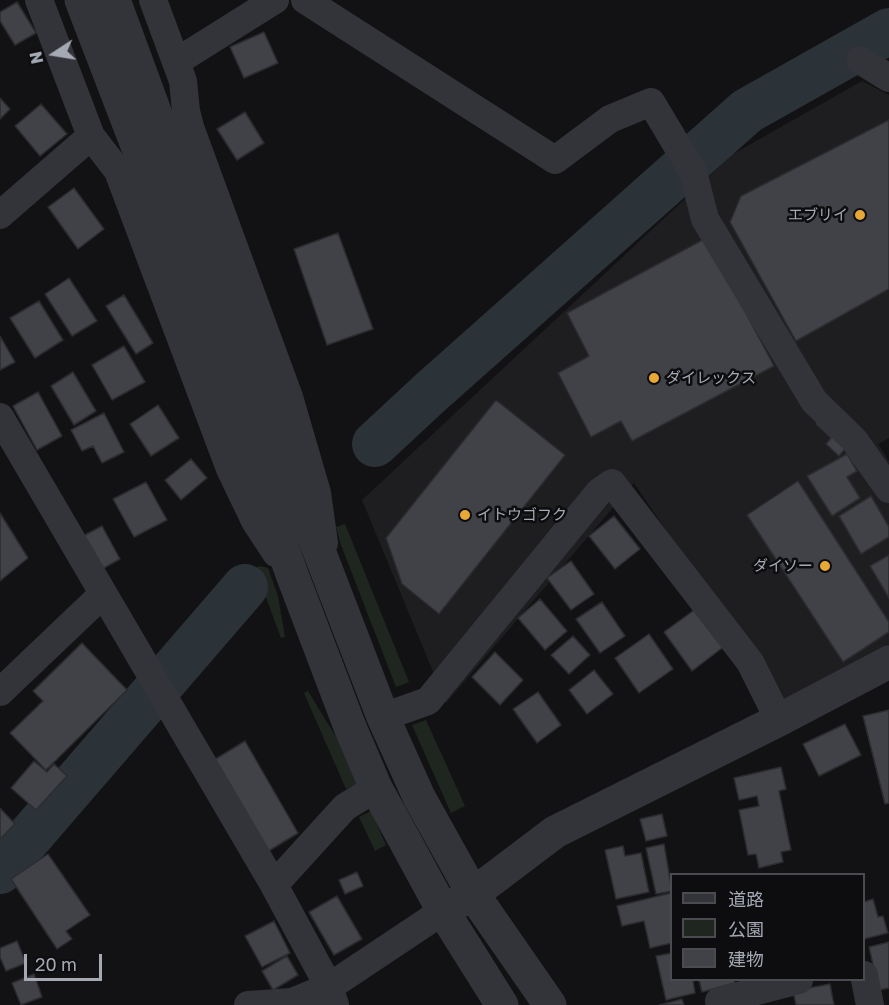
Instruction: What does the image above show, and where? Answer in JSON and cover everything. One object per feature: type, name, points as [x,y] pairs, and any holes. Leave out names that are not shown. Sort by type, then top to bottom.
[{"type":"street","points":[[39,0],[91,136],[118,171],[230,469],[255,521],[293,577]]},
{"type":"street","points":[[81,0],[151,182],[293,577],[376,788],[443,911],[502,1005]]},
{"type":"street","points":[[114,0],[258,392],[384,717],[419,798],[472,894],[550,1005]]},
{"type":"street","points":[[153,0],[183,81],[190,127],[289,397],[318,494],[327,566]]},
{"type":"street","points":[[176,62],[275,0]]},
{"type":"street","points":[[305,0],[555,160],[610,119],[651,102],[693,172],[705,219],[814,401],[854,440],[889,489]]},
{"type":"street","points":[[860,60],[889,78]]},
{"type":"street","points":[[0,215],[91,136]]},
{"type":"street","points":[[0,417],[274,885],[332,996]]},
{"type":"street","points":[[384,717],[428,701],[599,492],[612,483],[750,662],[779,720]]},
{"type":"street","points":[[0,692],[103,594]]},
{"type":"street","points":[[249,1005],[291,1004],[332,996],[443,911],[472,894],[555,832],[889,662]]},
{"type":"street","points":[[274,885],[345,807],[376,788]]},
{"type":"street","points":[[865,980],[870,1005]]},
{"type":"street","points":[[720,1005],[719,1001],[795,981]]},
{"type":"shaded area","points":[[862,81],[889,95],[889,438],[878,444],[889,461],[889,648],[785,706],[634,483],[446,703],[362,500],[733,154]]},
{"type":"green space","points":[[345,524],[409,682],[396,687],[341,545],[336,527]]},
{"type":"green space","points":[[260,566],[268,568],[278,596],[285,637],[281,638],[255,568]]},
{"type":"green space","points":[[308,691],[341,745],[357,784],[346,789],[304,693]]},
{"type":"green space","points":[[426,720],[465,806],[451,813],[412,725]]},
{"type":"green space","points":[[371,811],[386,845],[375,851],[359,817]]},
{"type":"building","points":[[17,2],[36,33],[15,45],[0,21],[0,12]]},
{"type":"building","points":[[264,32],[278,63],[244,78],[230,47]]},
{"type":"building","points":[[0,98],[10,109],[0,119]]},
{"type":"building","points":[[41,104],[67,134],[40,156],[15,126]]},
{"type":"building","points":[[245,112],[264,143],[237,160],[217,129]]},
{"type":"building","points":[[889,120],[889,289],[796,341],[730,222],[741,196]]},
{"type":"building","points":[[74,188],[104,229],[78,249],[48,207]]},
{"type":"building","points":[[338,233],[373,329],[327,345],[294,249]]},
{"type":"building","points":[[706,238],[774,366],[632,441],[621,421],[591,437],[558,373],[589,356],[567,313]]},
{"type":"building","points":[[69,278],[97,321],[72,336],[45,294]]},
{"type":"building","points":[[124,295],[153,343],[136,354],[106,306]]},
{"type":"building","points":[[39,301],[63,340],[35,358],[10,318]]},
{"type":"building","points":[[0,336],[15,362],[0,370]]},
{"type":"building","points":[[124,346],[145,382],[112,400],[92,365]]},
{"type":"building","points":[[73,372],[96,411],[74,425],[51,386]]},
{"type":"building","points":[[38,392],[62,436],[37,450],[13,406]]},
{"type":"building","points":[[496,400],[565,455],[439,614],[402,584],[386,538]]},
{"type":"building","points":[[158,405],[179,438],[151,456],[130,424]]},
{"type":"building","points":[[104,413],[124,452],[102,463],[93,446],[82,451],[71,430]]},
{"type":"building","points":[[821,419],[849,444],[839,456],[826,444],[831,438],[816,424]]},
{"type":"building","points":[[847,454],[857,471],[847,477],[860,498],[832,516],[807,476]]},
{"type":"building","points":[[191,459],[207,478],[181,500],[165,480]]},
{"type":"building","points":[[798,481],[889,622],[889,632],[843,662],[747,515]]},
{"type":"building","points":[[146,482],[167,520],[134,537],[113,499]]},
{"type":"building","points":[[871,496],[889,527],[889,537],[861,554],[839,516]]},
{"type":"building","points":[[0,513],[28,558],[0,581]]},
{"type":"building","points":[[614,516],[640,549],[615,569],[589,536]]},
{"type":"building","points":[[102,526],[120,559],[102,569],[83,536]]},
{"type":"building","points":[[889,555],[889,598],[870,566]]},
{"type":"building","points":[[571,561],[594,594],[571,610],[547,578]]},
{"type":"building","points":[[540,599],[567,631],[545,650],[518,618]]},
{"type":"building","points":[[602,602],[625,636],[600,653],[576,619]]},
{"type":"building","points":[[697,608],[726,645],[692,671],[664,632]]},
{"type":"building","points":[[649,634],[673,669],[639,693],[615,658]]},
{"type":"building","points":[[573,636],[590,655],[569,674],[551,655]]},
{"type":"building","points":[[82,643],[127,690],[46,770],[10,733],[43,701],[33,691]]},
{"type":"building","points":[[495,652],[523,680],[500,705],[472,677]]},
{"type":"building","points":[[594,670],[613,694],[587,714],[569,690]]},
{"type":"building","points":[[538,692],[561,725],[537,743],[513,709]]},
{"type":"building","points":[[889,710],[889,803],[885,804],[863,716]]},
{"type":"building","points":[[845,724],[861,755],[819,776],[803,744]]},
{"type":"building","points":[[245,741],[298,833],[267,852],[214,760]]},
{"type":"building","points":[[34,761],[47,772],[54,764],[67,776],[36,810],[11,788]]},
{"type":"building","points":[[781,767],[786,789],[779,791],[791,850],[781,852],[783,862],[759,868],[756,854],[748,855],[739,810],[759,806],[757,796],[739,800],[734,778]]},
{"type":"building","points":[[0,808],[15,824],[0,839]]},
{"type":"building","points":[[662,814],[667,836],[646,841],[640,819]]},
{"type":"building","points":[[664,844],[670,891],[656,894],[646,848]]},
{"type":"building","points":[[623,846],[625,856],[641,853],[649,892],[616,899],[605,850]]},
{"type":"building","points":[[48,854],[90,915],[66,931],[72,939],[57,949],[11,879]]},
{"type":"building","points":[[357,872],[363,886],[345,894],[339,880]]},
{"type":"building","points":[[670,893],[670,943],[650,948],[644,921],[622,926],[617,906]]},
{"type":"building","points":[[337,896],[362,939],[334,955],[309,912]]},
{"type":"building","points":[[873,899],[878,917],[883,916],[888,933],[865,939],[865,902]]},
{"type":"building","points":[[274,921],[290,953],[262,967],[245,936]]},
{"type":"building","points":[[17,941],[26,963],[6,971],[0,957],[0,948]]},
{"type":"building","points":[[889,942],[889,988],[879,990],[869,947]]},
{"type":"building","points":[[670,953],[670,981],[693,981],[695,993],[666,1000],[656,956]]},
{"type":"building","points":[[287,956],[298,975],[273,990],[262,971]]},
{"type":"building","points":[[34,974],[42,997],[21,1005],[12,983]]},
{"type":"building","points":[[699,981],[734,981],[735,983],[702,992]]},
{"type":"building","points":[[830,984],[834,1005],[796,1005],[793,991]]},
{"type":"building","points":[[682,999],[684,1005],[659,1005]]},
{"type":"waterway","points":[[375,444],[747,111],[889,31]]},
{"type":"waterway","points":[[0,871],[245,587]]},
{"type":"place","name":"エブリイ","points":[[860,215]]},
{"type":"place","name":"ダイレックス","points":[[654,378]]},
{"type":"place","name":"イトウゴフク","points":[[465,515]]},
{"type":"place","name":"ダイソー","points":[[825,566]]}]
